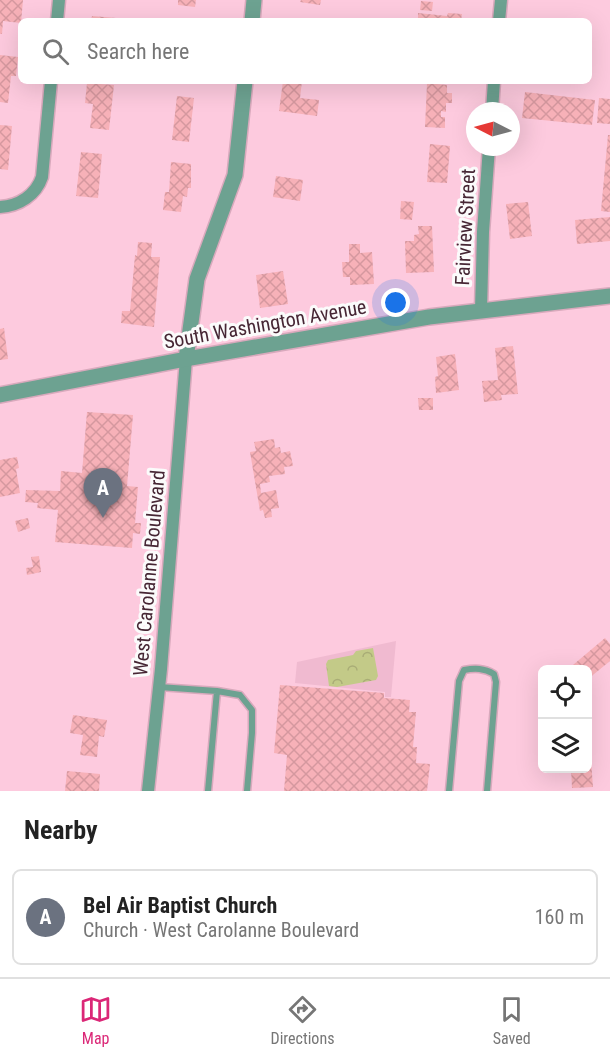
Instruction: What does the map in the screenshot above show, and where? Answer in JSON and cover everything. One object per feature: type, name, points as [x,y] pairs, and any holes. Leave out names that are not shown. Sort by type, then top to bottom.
[{"type":"street","points":[[57,18],[59,0]]},
{"type":"street","points":[[252,18],[254,0]]},
{"type":"street","points":[[499,18],[501,0]]},
{"type":"street","points":[[0,207],[27,198],[39,187],[42,177],[51,84]]},
{"type":"street","points":[[186,359],[197,279],[235,175],[245,84]]},
{"type":"street","points":[[493,102],[494,84]]},
{"type":"street","name":"Fairview Street","points":[[481,310],[488,156]]},
{"type":"street","name":"South Washington Avenue","points":[[0,395],[186,359],[429,317],[610,296]]},
{"type":"street","name":"West Carolanne Boulevard","points":[[148,791],[159,687],[186,359]]},
{"type":"lane","points":[[449,791],[459,681],[464,670],[475,668],[494,674],[496,682],[487,791]]},
{"type":"lane","points":[[159,687],[240,695],[252,710],[247,791]]},
{"type":"lane","points":[[208,791],[217,691]]},
{"type":"shaded area","points":[[396,641],[391,697],[385,697],[385,692],[295,683],[297,662]]},
{"type":"green space","points":[[373,648],[378,676],[376,680],[337,687],[329,686],[326,664],[328,660]]},
{"type":"building","points":[[0,0],[23,0],[21,18],[18,18],[18,23],[3,21],[2,34],[0,34]]},
{"type":"building","points":[[178,0],[196,0],[195,7],[178,5]]},
{"type":"building","points":[[301,0],[321,0],[320,5],[300,2]]},
{"type":"building","points":[[421,1],[433,2],[432,11],[420,10]]},
{"type":"building","points":[[418,13],[447,16],[448,13],[462,14],[461,18],[418,18]]},
{"type":"building","points":[[92,16],[116,18],[92,18]]},
{"type":"building","points":[[0,55],[18,57],[16,76],[11,76],[8,103],[0,102]]},
{"type":"building","points":[[87,84],[114,85],[109,130],[90,128],[93,104],[85,103]]},
{"type":"building","points":[[283,84],[302,84],[300,98],[319,100],[317,116],[279,111]]},
{"type":"building","points":[[427,84],[447,85],[447,93],[452,93],[452,103],[446,103],[446,112],[441,111],[441,117],[445,117],[445,128],[425,127]]},
{"type":"building","points":[[525,92],[595,100],[592,125],[522,118]]},
{"type":"building","points":[[177,96],[194,98],[189,142],[172,140]]},
{"type":"building","points":[[599,98],[610,99],[610,124],[597,123]]},
{"type":"building","points":[[0,125],[12,126],[8,170],[0,169]]},
{"type":"building","points":[[608,135],[610,135],[610,212],[601,211]]},
{"type":"building","points":[[430,144],[450,146],[447,183],[427,182]]},
{"type":"building","points":[[81,152],[102,154],[98,198],[76,196]]},
{"type":"building","points":[[171,162],[191,164],[191,188],[188,188],[187,197],[183,196],[181,212],[163,210],[165,192],[169,192]]},
{"type":"building","points":[[276,176],[303,180],[300,201],[273,197]]},
{"type":"building","points":[[401,201],[414,202],[412,220],[400,219]]},
{"type":"building","points":[[528,202],[532,236],[510,239],[506,204]]},
{"type":"building","points":[[610,217],[610,241],[577,244],[575,220]]},
{"type":"building","points":[[418,226],[432,226],[434,272],[406,273],[405,241],[414,241],[414,235],[419,234]]},
{"type":"building","points":[[138,242],[152,243],[151,257],[160,257],[154,327],[121,323],[122,311],[130,311]]},
{"type":"building","points":[[349,244],[360,244],[360,253],[372,252],[374,284],[350,285],[350,277],[343,277],[342,262],[349,262]]},
{"type":"building","points":[[283,271],[288,304],[260,308],[256,275]]},
{"type":"building","points":[[4,328],[8,359],[0,360],[0,329]]},
{"type":"building","points":[[513,346],[518,394],[501,395],[502,400],[484,402],[482,381],[498,380],[495,348]]},
{"type":"building","points":[[455,354],[459,390],[436,393],[435,377],[438,376],[436,357]]},
{"type":"building","points":[[418,398],[433,398],[433,410],[419,410]]},
{"type":"building","points":[[87,412],[133,415],[127,486],[138,487],[135,523],[141,523],[140,534],[133,533],[132,548],[55,542],[58,510],[37,508],[38,503],[25,502],[26,490],[60,491],[61,471],[82,473]]},
{"type":"building","points":[[274,439],[275,448],[280,447],[281,453],[290,451],[293,466],[284,467],[285,474],[269,476],[270,482],[260,484],[261,493],[276,490],[279,508],[271,509],[272,517],[265,518],[263,510],[260,511],[250,452],[256,451],[254,442]]},
{"type":"building","points":[[17,457],[19,468],[16,469],[20,493],[0,497],[0,460]]},
{"type":"building","points":[[28,518],[30,528],[18,532],[15,521]]},
{"type":"building","points":[[39,556],[41,572],[27,575],[26,568],[33,567],[31,557]]},
{"type":"building","points":[[605,638],[610,644],[610,661],[592,676],[592,665],[573,665]]},
{"type":"building","points":[[280,685],[384,693],[384,698],[410,700],[409,712],[416,712],[413,747],[417,747],[416,763],[430,764],[427,791],[284,791],[287,755],[274,753]]},
{"type":"building","points":[[73,715],[107,720],[104,737],[99,736],[97,757],[80,755],[83,735],[70,733]]},
{"type":"building","points":[[67,771],[100,774],[99,791],[65,791]]},
{"type":"building","points":[[571,773],[592,773],[593,787],[572,788]]},
{"type":"place","name":"Bel Air Baptist Church","points":[[103,518]]}]
